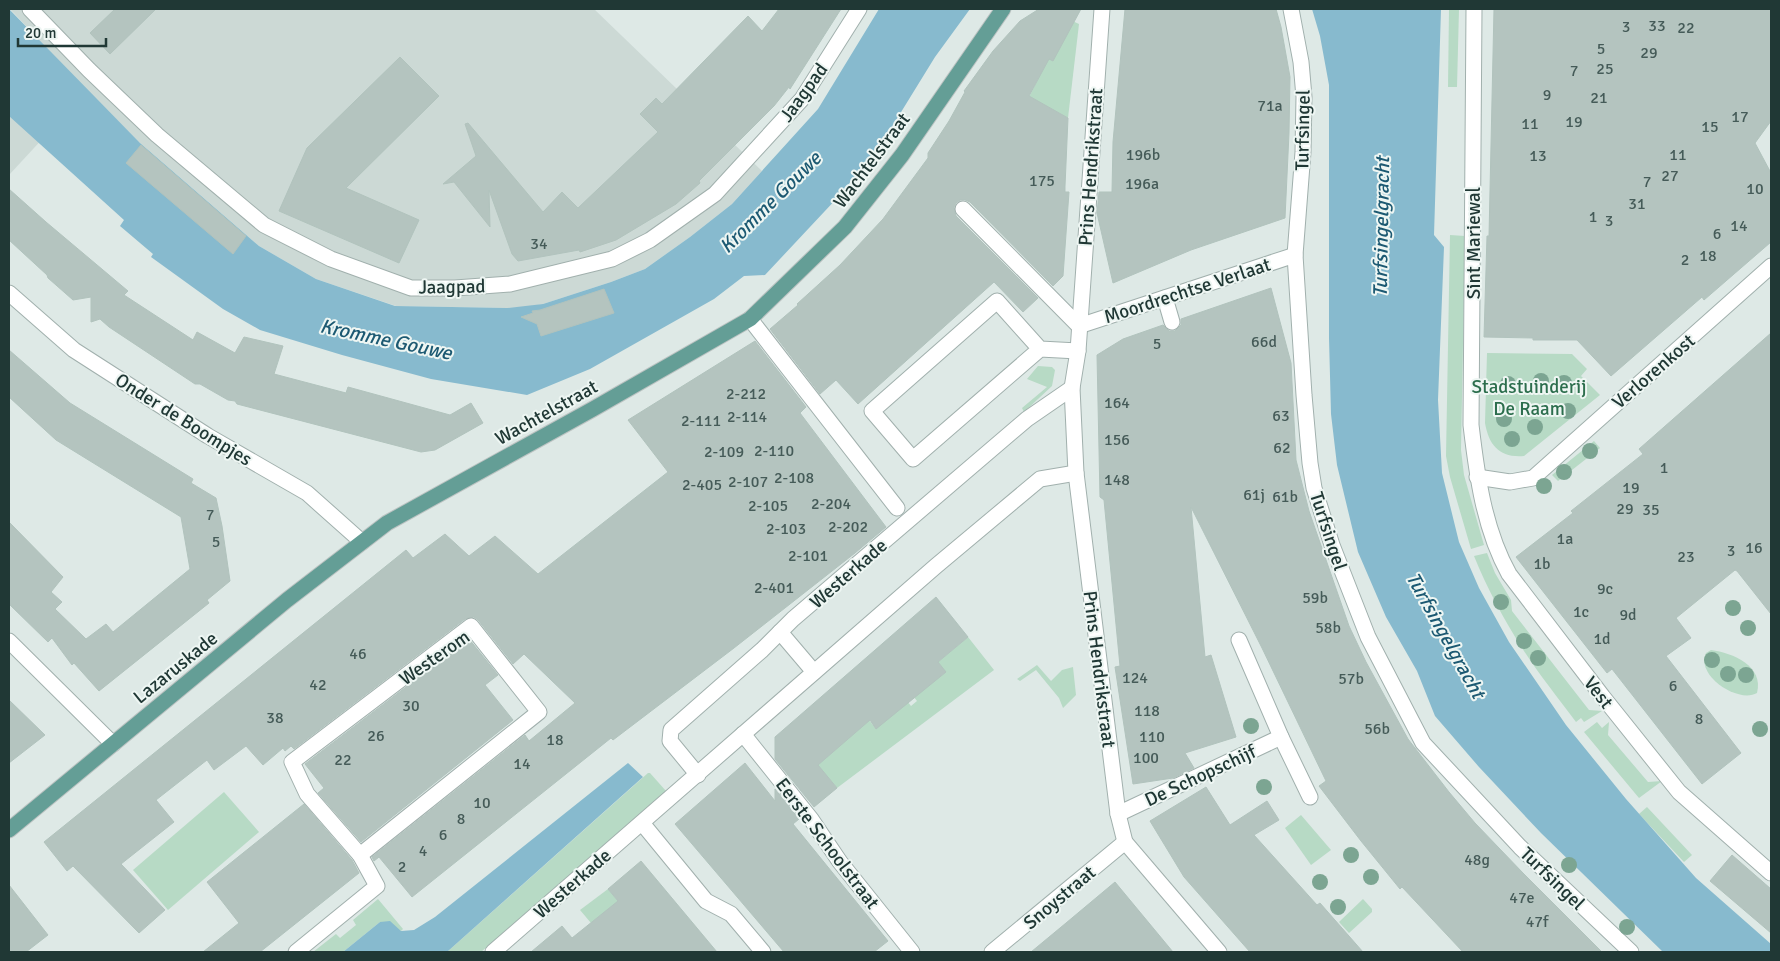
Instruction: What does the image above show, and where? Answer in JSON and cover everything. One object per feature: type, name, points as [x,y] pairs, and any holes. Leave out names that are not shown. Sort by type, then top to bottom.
[{"type":"main road","name":"Wachtelstraat","points":[[362,542],[387,523],[593,409],[750,318],[845,227],[902,155],[1002,9]]},
{"type":"main road","name":"Lazaruskade","points":[[12,827],[292,596],[362,542]]},
{"type":"street","name":"Jaagpad","points":[[30,9],[156,135],[264,225],[330,258],[411,288],[454,288],[519,282],[612,259],[650,240],[715,194],[796,106],[859,9]]},
{"type":"street","name":"Prins Hendrikstraat","points":[[1102,9],[1078,351],[1072,388],[1076,473],[1118,814],[1125,842],[1219,952]]},
{"type":"street","name":"Turfsingel","points":[[1290,9],[1301,62],[1304,97],[1303,152],[1294,255],[1304,395],[1314,488],[1335,553],[1368,637],[1423,743],[1520,847],[1631,952]]},
{"type":"street","name":"Sint Mariewal","points":[[1474,9],[1472,425],[1477,477]]},
{"type":"street","points":[[964,209],[1079,326]]},
{"type":"street","name":"Moordrechtse Verlaat","points":[[1079,326],[1294,255]]},
{"type":"street","name":"Verlorenkost","points":[[1477,477],[1510,482],[1534,478],[1771,266]]},
{"type":"street","name":"Onder de Boompjes","points":[[9,293],[74,350],[208,436],[307,493],[362,542]]},
{"type":"street","points":[[1164,298],[1172,322]]},
{"type":"street","points":[[1040,349],[996,302],[872,411],[913,458],[1040,349],[1078,351]]},
{"type":"street","points":[[750,318],[897,508]]},
{"type":"street","name":"Westerkade","points":[[698,774],[670,741],[671,730],[780,632],[1027,420],[1072,388]]},
{"type":"street","name":"Westerkade","points":[[493,952],[936,566],[1040,479],[1076,473]]},
{"type":"street","name":"Vest","points":[[1477,477],[1492,538],[1509,574],[1631,733],[1680,792],[1771,873]]},
{"type":"street","name":"Westerom","points":[[296,952],[377,886],[360,854],[307,794],[292,762],[471,626],[539,712],[360,854]]},
{"type":"street","points":[[780,632],[814,672]]},
{"type":"street","points":[[1240,640],[1310,798]]},
{"type":"street","points":[[9,641],[113,744]]},
{"type":"street","name":"Eerste Schoolstraat","points":[[743,734],[811,819],[840,862],[912,952]]},
{"type":"street","name":"De Schopschijf","points":[[1118,814],[1281,736]]},
{"type":"street","points":[[642,823],[706,901],[731,914],[763,952]]},
{"type":"street","name":"Snoystraat","points":[[992,952],[1125,842]]},
{"type":"shaded area","points":[[10,9],[594,9],[762,171],[732,204],[690,237],[645,269],[611,282],[543,304],[526,307],[396,306],[316,279],[259,246],[140,143]]},
{"type":"shaded area","points":[[9,101],[46,135],[9,175]]},
{"type":"green space","points":[[1449,9],[1459,9],[1457,87],[1448,87]]},
{"type":"green space","points":[[1068,19],[1079,24],[1068,118],[1029,97]]},
{"type":"green space","points":[[1450,235],[1465,236],[1461,450],[1464,475],[1484,545],[1471,549],[1450,477],[1446,456]]},
{"type":"green space","name":"Stadstuinderij De Raam","points":[[1487,353],[1572,354],[1587,369],[1581,376],[1600,395],[1524,456],[1502,453],[1489,438],[1485,423]]},
{"type":"green space","points":[[1038,366],[1052,367],[1055,370],[1052,386],[1024,412],[1022,408],[1047,387],[1027,379]]},
{"type":"green space","points":[[1594,441],[1600,448],[1558,481],[1552,475]]},
{"type":"green space","points":[[1487,553],[1495,573],[1511,600],[1512,611],[1589,710],[1602,711],[1584,722],[1581,718],[1576,722],[1541,676],[1522,648],[1484,580],[1474,556]]},
{"type":"green space","points":[[968,637],[994,670],[837,788],[817,765],[869,720],[876,729],[890,680],[911,706],[917,701],[907,688],[940,677],[945,672],[938,662]]},
{"type":"green space","points":[[1711,650],[1728,654],[1745,662],[1756,675],[1757,693],[1749,695],[1730,691],[1712,678],[1704,661],[1706,653]]},
{"type":"green space","points":[[1037,665],[1051,681],[1062,670],[1073,667],[1076,695],[1063,708],[1059,698],[1036,670],[1020,681],[1017,679]]},
{"type":"green space","points":[[1597,722],[1602,728],[1609,722],[1608,735],[1648,782],[1662,781],[1639,798],[1584,732]]},
{"type":"green space","points":[[648,773],[666,791],[481,952],[447,952]]},
{"type":"green space","points":[[224,792],[259,832],[168,910],[133,870]]},
{"type":"green space","points":[[1647,807],[1692,855],[1684,862],[1639,814]]},
{"type":"green space","points":[[1301,815],[1331,850],[1311,865],[1285,828]]},
{"type":"green space","points":[[608,889],[660,952],[620,952],[627,947],[601,915],[591,923],[580,910]]},
{"type":"green space","points":[[378,899],[403,929],[401,931],[380,922],[343,952],[313,952],[336,934],[340,938],[356,925],[353,920]]},
{"type":"green space","points":[[1363,899],[1372,909],[1372,912],[1349,933],[1339,922]]},
{"type":"water","name":"Kromme Gouwe","points":[[9,9],[140,143],[259,246],[316,279],[395,306],[507,308],[543,304],[645,269],[732,204],[818,109],[879,9],[970,9],[935,57],[882,143],[839,196],[765,275],[744,276],[714,299],[590,369],[527,395],[431,379],[260,330],[223,309],[151,257],[153,254],[120,226],[124,220],[9,116]]},
{"type":"water","name":"Turfsingelgracht","points":[[1312,9],[1441,9],[1434,235],[1444,247],[1438,400],[1442,473],[1459,542],[1479,588],[1509,642],[1566,725],[1626,799],[1696,878],[1771,944],[1771,952],[1663,952],[1541,833],[1479,767],[1435,716],[1417,671],[1386,617],[1358,552],[1337,465],[1331,414],[1329,338],[1329,85],[1320,36]]},
{"type":"water","points":[[628,763],[643,777],[447,952],[343,952],[380,922],[390,921],[401,931],[414,930],[435,917]]},
{"type":"building","points":[[115,9],[156,9],[110,54],[90,33]]},
{"type":"building","points":[[779,9],[841,9],[790,89],[789,87],[774,106],[699,181],[700,183],[676,204],[616,240],[580,252],[579,250],[518,261],[512,254],[489,190],[490,227],[454,182],[443,184],[476,156],[465,124],[468,123],[543,212],[562,192],[578,208],[658,132],[640,114],[656,98],[662,104],[748,16],[762,31]]},
{"type":"building","points":[[1039,9],[1081,9],[1053,61],[1049,59],[1029,96],[1068,118],[1065,192],[1069,192],[1063,276],[1053,286],[970,202],[960,200],[954,207],[956,216],[1038,298],[1023,312],[994,282],[858,404],[836,380],[820,394],[770,329],[840,265],[883,219],[928,158],[928,153],[949,121],[964,91],[993,51],[1020,21]]},
{"type":"building","points":[[1125,9],[1276,9],[1290,77],[1289,133],[1285,218],[1191,250],[1113,283],[1097,213],[1099,192],[1112,192],[1113,142]]},
{"type":"building","points":[[1494,9],[1771,9],[1771,121],[1755,143],[1771,173],[1771,242],[1704,300],[1702,297],[1611,376],[1577,340],[1484,337],[1487,236],[1489,236]]},
{"type":"building","points":[[400,57],[439,96],[346,188],[419,220],[399,263],[279,211],[307,148]]},
{"type":"building","points":[[141,145],[246,236],[233,254],[126,163]]},
{"type":"building","points":[[9,189],[128,291],[124,295],[193,340],[197,332],[235,353],[244,337],[283,346],[274,374],[346,393],[348,387],[450,415],[471,403],[483,423],[435,450],[421,452],[237,404],[235,401],[228,400],[200,384],[195,384],[109,327],[100,319],[91,322],[91,297],[73,300],[9,240]]},
{"type":"building","points":[[1271,288],[1291,363],[1296,460],[1309,511],[1349,626],[1366,662],[1408,739],[1449,792],[1475,823],[1602,952],[1463,952],[1402,887],[1400,889],[1319,786],[1326,781],[1191,507],[1205,657],[1211,655],[1236,737],[1185,753],[1194,768],[1173,778],[1133,784],[1115,667],[1120,666],[1104,500],[1100,497],[1097,355],[1123,339],[1163,325],[1169,331],[1175,331],[1181,325],[1181,319]]},
{"type":"building","points":[[604,289],[614,313],[541,336],[537,324],[521,317],[533,313],[532,311]]},
{"type":"building","points":[[1771,333],[1771,614],[1735,570],[1676,618],[1691,638],[1666,656],[1741,753],[1702,784],[1612,669],[1607,673],[1516,557],[1573,513],[1571,511],[1643,454],[1639,449]]},
{"type":"building","points":[[755,341],[806,407],[800,413],[886,527],[734,648],[613,740],[611,738],[412,897],[379,857],[374,861],[372,857],[525,735],[529,741],[575,703],[524,654],[513,664],[474,617],[465,619],[294,749],[291,746],[285,751],[283,748],[263,765],[246,746],[214,770],[207,760],[156,800],[174,822],[121,864],[165,910],[139,933],[73,866],[67,871],[44,842],[406,550],[413,558],[445,534],[469,556],[495,536],[538,574],[668,472],[628,420]]},
{"type":"building","points":[[9,350],[70,403],[193,479],[191,483],[216,498],[230,581],[207,600],[209,603],[99,691],[74,663],[72,665],[52,638],[48,642],[9,604],[9,522],[63,577],[51,592],[62,602],[55,609],[86,639],[106,624],[113,632],[190,569],[181,517],[56,440],[9,397]]},
{"type":"building","points":[[936,597],[968,637],[938,662],[946,672],[876,729],[870,720],[818,765],[837,788],[814,807],[775,759],[775,737]]},
{"type":"building","points":[[469,639],[498,675],[485,685],[513,720],[361,842],[318,793],[324,788],[305,764]]},
{"type":"building","points":[[9,700],[45,735],[9,763]]},
{"type":"building","points":[[745,763],[775,801],[775,789],[799,819],[793,824],[888,941],[874,952],[784,952],[675,824]]},
{"type":"building","points":[[1206,787],[1230,825],[1267,801],[1279,820],[1254,835],[1317,905],[1320,903],[1363,952],[1250,952],[1184,877],[1150,821]]},
{"type":"building","points":[[304,804],[352,860],[359,873],[260,952],[203,952],[239,923],[207,882]]},
{"type":"building","points":[[1732,855],[1771,889],[1771,933],[1710,881]]},
{"type":"building","points":[[641,861],[717,952],[531,952],[562,926],[572,938],[618,901],[608,889]]},
{"type":"building","points":[[1115,882],[1173,952],[1031,952],[1066,923]]},
{"type":"building","points":[[9,885],[48,935],[26,952],[9,952]]}]
